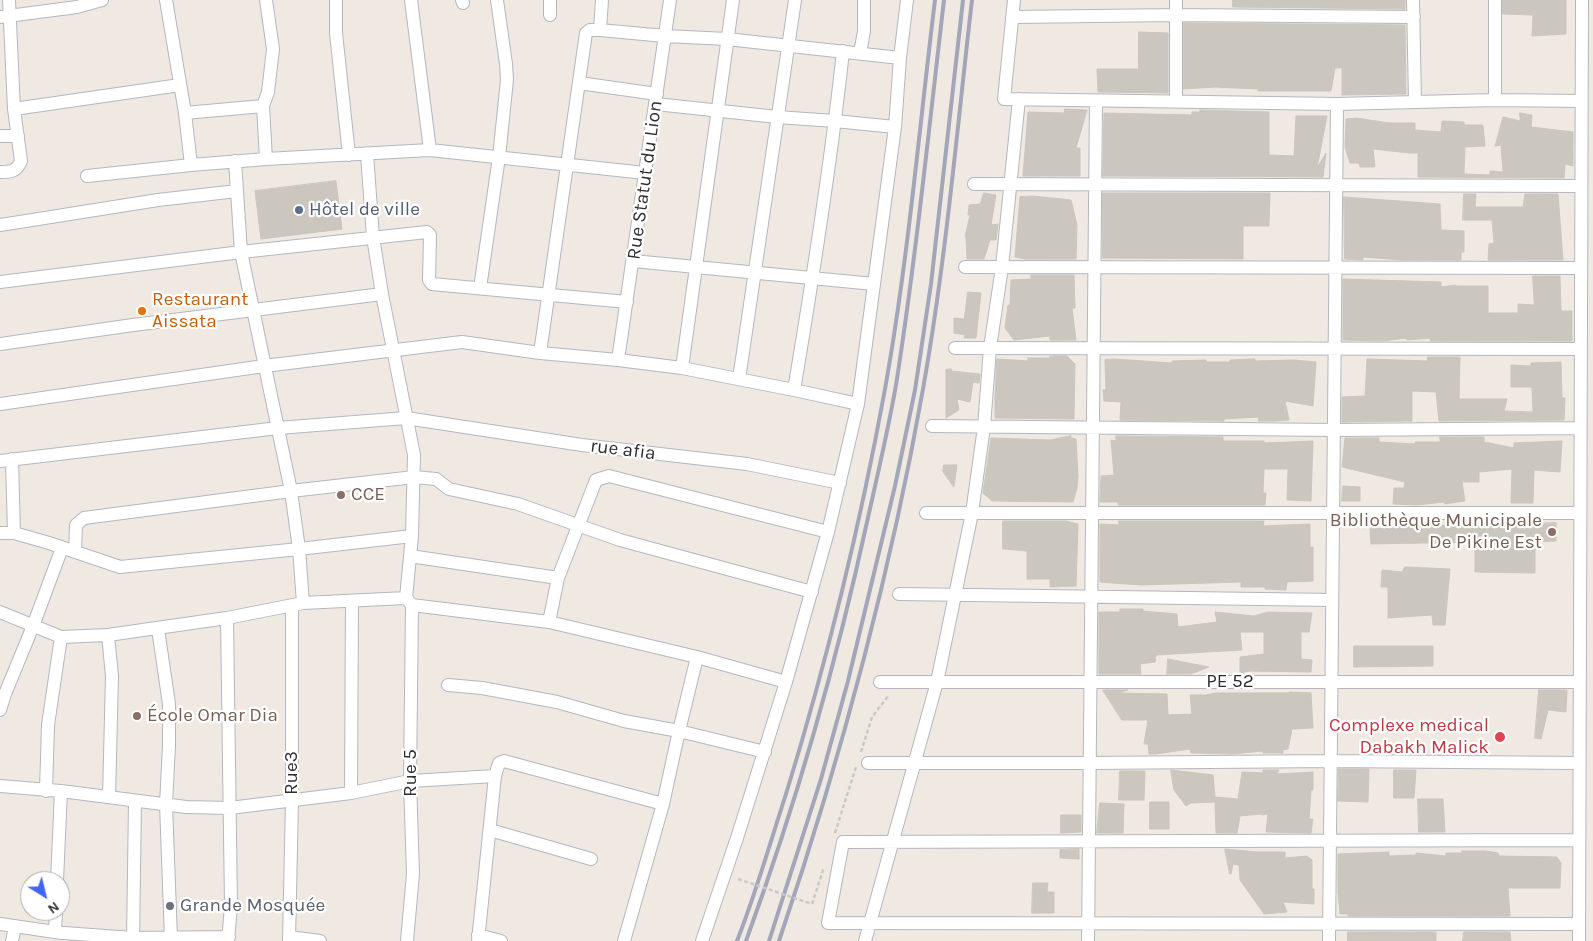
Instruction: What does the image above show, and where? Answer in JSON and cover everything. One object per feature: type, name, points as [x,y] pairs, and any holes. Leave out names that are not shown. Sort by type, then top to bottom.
[{"type":"street","points":[[0,172],[12,172],[21,161],[6,61],[5,16],[8,0]]},
{"type":"street","points":[[5,16],[77,7],[102,0]]},
{"type":"street","points":[[166,0],[180,85],[190,165]]},
{"type":"street","points":[[266,0],[273,49],[268,92],[263,106],[266,159]]},
{"type":"street","points":[[336,0],[336,33],[349,155]]},
{"type":"street","points":[[411,0],[430,150]]},
{"type":"street","points":[[480,288],[499,157],[507,72],[497,0]]},
{"type":"street","points":[[550,0],[550,15]]},
{"type":"street","points":[[600,30],[602,0]]},
{"type":"street","name":"Rue Statut du Lion","points":[[618,360],[670,0]]},
{"type":"street","points":[[682,368],[733,0]]},
{"type":"street","points":[[739,379],[795,0]]},
{"type":"street","points":[[860,53],[864,31],[864,0]]},
{"type":"street","points":[[702,941],[765,752],[786,682],[828,532],[858,404],[895,127],[900,58],[907,0]]},
{"type":"street","points":[[1014,0],[1004,99],[1096,102],[1176,101],[1338,104],[1495,100],[1581,101]]},
{"type":"street","points":[[1176,0],[1176,101]]},
{"type":"street","points":[[1413,0],[1414,102]]},
{"type":"street","points":[[1495,0],[1495,100]]},
{"type":"street","points":[[1579,941],[1582,0]]},
{"type":"street","points":[[1012,17],[1175,15],[1414,17]]},
{"type":"street","points":[[540,353],[586,33],[590,30],[600,30],[727,39],[900,58]]},
{"type":"street","points":[[794,390],[813,278],[843,51]]},
{"type":"street","points":[[579,83],[718,110],[895,127]]},
{"type":"street","points":[[14,109],[180,85]]},
{"type":"street","points":[[865,941],[937,682],[972,513],[984,427],[990,348],[1002,267],[1019,99]]},
{"type":"street","points":[[1088,941],[1096,102]]},
{"type":"street","points":[[1329,941],[1338,104]]},
{"type":"street","points":[[184,113],[263,106]]},
{"type":"street","points":[[0,136],[18,136]]},
{"type":"street","points":[[87,176],[235,161],[430,150],[645,173]]},
{"type":"street","name":"Rue 5","points":[[367,154],[373,237],[382,294],[414,455],[409,601],[410,781],[413,874],[407,941]]},
{"type":"street","name":"Rue3","points":[[235,161],[241,252],[291,491],[299,550],[289,939]]},
{"type":"street","points":[[974,184],[1581,186]]},
{"type":"street","points":[[0,225],[158,200],[237,191]]},
{"type":"street","points":[[0,282],[241,252],[373,237],[429,233],[430,282],[432,284],[626,302]]},
{"type":"street","points":[[633,261],[874,284]]},
{"type":"street","points":[[965,267],[1581,268]]},
{"type":"street","points":[[0,344],[382,294]]},
{"type":"street","points":[[0,404],[264,366],[462,342],[540,353],[682,368],[858,404]]},
{"type":"street","points":[[955,348],[1581,349]]},
{"type":"street","name":"rue afia","points":[[6,460],[278,428],[406,418],[582,445],[747,464],[840,483]]},
{"type":"street","points":[[932,426],[1335,430],[1580,428]]},
{"type":"street","points":[[6,460],[14,533]]},
{"type":"street","points":[[549,622],[558,578],[596,480],[609,476],[828,532]]},
{"type":"street","points":[[0,710],[2,693],[69,550],[76,525],[84,518],[291,491],[414,478],[436,479],[449,489],[518,504],[620,540],[812,592]]},
{"type":"street","points":[[926,513],[1580,513]]},
{"type":"street","points":[[0,533],[14,533],[49,543],[120,568],[299,550],[412,536]]},
{"type":"street","points":[[410,556],[558,578]]},
{"type":"street","points":[[899,594],[1332,600]]},
{"type":"street","points":[[0,612],[61,637],[108,636],[227,618],[298,604],[352,601],[409,601],[549,622],[697,657],[786,682]]},
{"type":"street","points":[[351,793],[352,601]]},
{"type":"street","points":[[0,924],[61,935],[133,939],[228,939],[231,906],[227,618]]},
{"type":"street","points":[[158,628],[169,704],[170,746],[166,804],[171,938]]},
{"type":"street","points":[[108,636],[112,676],[108,798]]},
{"type":"street","points":[[46,791],[48,725],[61,637]]},
{"type":"street","points":[[624,941],[663,804],[697,657]]},
{"type":"street","name":"PE 52","points":[[880,682],[1580,682]]},
{"type":"street","points":[[448,685],[482,688],[557,702],[624,721],[679,731],[765,752]]},
{"type":"street","points":[[862,760],[915,763],[1330,760],[1579,764]]},
{"type":"street","points":[[501,941],[478,938],[498,763],[504,761],[663,804]]},
{"type":"street","points":[[0,786],[61,791],[186,807],[230,808],[351,793],[410,781],[496,776]]},
{"type":"street","points":[[57,871],[61,791]]},
{"type":"street","points":[[133,939],[135,801]]},
{"type":"street","points":[[490,830],[591,859]]},
{"type":"street","points":[[1579,840],[1089,842],[891,842],[838,840],[828,922],[1579,924]]},
{"type":"street","points":[[58,921],[61,935]]},
{"type":"street","points":[[12,941],[15,927]]},
{"type":"street","points":[[289,939],[320,941]]},
{"type":"path","points":[[838,840],[862,760],[872,717],[899,682]]},
{"type":"path","points":[[738,879],[812,904],[824,866]]},
{"type":"building","points":[[1233,0],[1405,0],[1405,9],[1233,7]]},
{"type":"building","points":[[1503,0],[1566,0],[1566,34],[1532,36],[1533,15],[1503,14]]},
{"type":"building","points":[[1184,23],[1405,25],[1406,94],[1342,95],[1342,68],[1335,68],[1331,91],[1258,91],[1258,89],[1214,87],[1184,89]]},
{"type":"building","points":[[1139,32],[1168,33],[1168,93],[1098,92],[1097,69],[1138,69]]},
{"type":"building","points":[[1065,109],[1087,110],[1076,148],[1080,148],[1080,176],[1023,176],[1028,112],[1064,113]]},
{"type":"building","points":[[1200,110],[1269,112],[1269,155],[1294,156],[1296,116],[1327,116],[1317,168],[1326,153],[1323,177],[1103,176],[1104,113],[1192,115],[1192,112],[1200,112]]},
{"type":"building","points":[[1520,113],[1532,115],[1531,127],[1573,132],[1573,166],[1565,164],[1564,178],[1418,177],[1418,153],[1373,149],[1375,167],[1360,167],[1359,163],[1350,163],[1345,147],[1346,119],[1357,118],[1389,123],[1415,123],[1415,130],[1441,132],[1442,121],[1464,122],[1464,125],[1483,125],[1485,146],[1465,147],[1464,174],[1490,175],[1490,171],[1503,172],[1501,145],[1495,146],[1503,117],[1520,121]]},
{"type":"building","name":"Hôtel de ville","points":[[336,181],[342,229],[261,239],[255,191]]},
{"type":"building","points":[[984,193],[996,195],[991,225],[998,224],[996,240],[990,240],[984,259],[967,259],[965,237],[970,215],[968,215],[969,205],[980,204]]},
{"type":"building","points":[[1103,193],[1270,193],[1269,226],[1243,226],[1243,259],[1103,258]]},
{"type":"building","points":[[1464,194],[1476,194],[1475,207],[1523,207],[1525,194],[1558,194],[1563,260],[1488,260],[1489,244],[1494,243],[1492,220],[1463,220]]},
{"type":"building","points":[[1033,196],[1071,200],[1077,225],[1076,259],[1025,259],[1015,257],[1020,197]]},
{"type":"building","points":[[1344,197],[1440,204],[1441,230],[1464,231],[1464,252],[1461,252],[1461,260],[1402,260],[1363,257],[1363,260],[1345,259]]},
{"type":"building","points":[[1031,275],[1074,275],[1075,308],[1072,308],[1076,340],[1050,340],[1050,336],[1014,340],[1005,328],[1008,305],[1010,306],[1011,280],[1031,279]]},
{"type":"building","points":[[1533,276],[1560,276],[1561,311],[1572,311],[1572,341],[1430,341],[1431,338],[1407,340],[1406,338],[1383,341],[1343,340],[1343,279],[1441,282],[1441,287],[1456,285],[1488,286],[1488,313],[1518,313],[1518,304],[1534,305]]},
{"type":"building","points":[[968,292],[981,293],[976,338],[964,338],[965,335],[954,333],[954,318],[964,319]]},
{"type":"building","points":[[1050,356],[1067,356],[1075,364],[1074,419],[995,418],[997,359],[1029,361],[1027,358],[1050,358]]},
{"type":"building","points":[[1428,357],[1460,357],[1459,399],[1507,399],[1504,411],[1533,412],[1532,387],[1511,387],[1511,365],[1531,366],[1531,363],[1561,362],[1562,398],[1565,398],[1564,420],[1439,421],[1436,392],[1412,391],[1412,421],[1342,422],[1342,397],[1365,396],[1367,359],[1427,361]]},
{"type":"building","points":[[1255,359],[1255,361],[1294,360],[1316,362],[1313,406],[1285,401],[1289,420],[1258,421],[1259,417],[1224,419],[1224,421],[1120,420],[1121,402],[1104,401],[1103,390],[1106,390],[1105,360],[1172,363],[1172,361],[1206,360],[1206,362],[1230,362],[1230,360]]},
{"type":"building","points":[[951,369],[952,371],[980,374],[979,383],[973,382],[970,402],[957,399],[959,410],[946,418],[946,370]]},
{"type":"building","points":[[1071,436],[1071,438],[1076,439],[1078,476],[1073,502],[992,501],[983,493],[991,438],[1050,440]]},
{"type":"building","points":[[1116,436],[1223,437],[1223,441],[1264,441],[1264,443],[1313,441],[1311,501],[1287,500],[1288,469],[1264,469],[1263,493],[1266,493],[1265,505],[1118,505],[1118,502],[1100,502],[1101,476],[1114,475],[1111,440],[1116,441]]},
{"type":"building","points":[[1440,437],[1484,437],[1484,442],[1514,448],[1514,443],[1562,441],[1560,472],[1534,470],[1533,503],[1511,503],[1512,469],[1479,472],[1479,482],[1462,482],[1465,501],[1417,505],[1393,504],[1394,488],[1404,488],[1405,482],[1342,467],[1345,438],[1379,438],[1379,442],[1415,444],[1415,442],[1440,442]]},
{"type":"building","points":[[944,465],[957,465],[954,487],[943,472]]},
{"type":"building","points":[[1343,486],[1360,487],[1360,501],[1342,501]]},
{"type":"building","points":[[1003,521],[1066,521],[1078,524],[1076,586],[1050,587],[1050,579],[1027,579],[1027,551],[1003,549]]},
{"type":"building","points":[[1119,521],[1264,521],[1263,526],[1310,524],[1310,547],[1313,547],[1313,581],[1287,582],[1286,590],[1265,589],[1265,587],[1241,587],[1241,582],[1141,585],[1100,582],[1100,524],[1119,525]]},
{"type":"building","points":[[1556,523],[1556,541],[1535,542],[1535,573],[1475,572],[1475,542],[1371,544],[1370,529],[1467,524],[1467,526]]},
{"type":"building","points":[[1405,567],[1450,569],[1445,625],[1433,625],[1432,615],[1388,618],[1388,587],[1381,587],[1382,570],[1402,572]]},
{"type":"building","points":[[1120,609],[1143,609],[1143,611],[1177,614],[1178,627],[1217,622],[1215,612],[1254,616],[1268,612],[1312,613],[1309,632],[1301,632],[1301,659],[1312,660],[1311,672],[1250,671],[1240,673],[1240,657],[1264,654],[1264,632],[1240,632],[1242,650],[1156,655],[1155,662],[1140,664],[1141,674],[1099,674],[1099,612],[1120,612]]},
{"type":"building","points":[[1354,646],[1433,646],[1433,666],[1354,667]]},
{"type":"building","points":[[1168,659],[1209,667],[1191,674],[1167,674]]},
{"type":"building","points":[[1103,690],[1128,690],[1118,693],[1167,694],[1168,715],[1192,714],[1190,695],[1216,693],[1311,693],[1313,728],[1292,729],[1288,749],[1283,750],[1283,753],[1263,753],[1263,751],[1232,754],[1191,753],[1190,749],[1149,754],[1148,744],[1144,744],[1148,720],[1122,720]]},
{"type":"building","points":[[1539,690],[1567,690],[1566,712],[1548,710],[1541,739],[1535,738]]},
{"type":"building","points":[[1339,769],[1369,769],[1368,802],[1338,801]]},
{"type":"building","points":[[1171,770],[1213,775],[1215,797],[1238,799],[1242,772],[1263,773],[1263,770],[1279,770],[1277,774],[1313,772],[1313,790],[1311,790],[1309,819],[1313,819],[1311,833],[1266,832],[1268,814],[1262,814],[1240,816],[1237,833],[1216,833],[1215,802],[1191,803],[1186,806],[1174,790]]},
{"type":"building","points":[[1394,770],[1416,770],[1414,798],[1394,798]]},
{"type":"building","points":[[1120,771],[1145,771],[1144,800],[1119,800]]},
{"type":"building","points":[[1418,799],[1443,799],[1445,832],[1419,832]]},
{"type":"building","points":[[1150,802],[1169,802],[1169,829],[1150,829]]},
{"type":"building","points":[[1100,803],[1124,804],[1123,833],[1097,833]]},
{"type":"building","points":[[1061,815],[1081,815],[1081,832],[1061,833]]},
{"type":"building","points":[[1079,849],[1079,859],[1060,858],[1060,850]]},
{"type":"building","points":[[1225,849],[1285,852],[1285,858],[1307,856],[1312,860],[1314,904],[1283,902],[1287,912],[1264,914],[1240,880],[1239,865],[1233,864],[1230,874]]},
{"type":"building","points":[[1462,851],[1486,851],[1498,853],[1499,856],[1557,857],[1561,863],[1560,888],[1508,888],[1510,916],[1348,916],[1348,914],[1340,914],[1338,854],[1389,852],[1389,856],[1416,855],[1416,853],[1446,856],[1446,853],[1462,853]]},
{"type":"building","points":[[1033,883],[1048,883],[1047,892],[1054,892],[1054,913],[1032,913]]},
{"type":"building","points":[[1348,932],[1436,932],[1436,941],[1348,941]]},
{"type":"building","points":[[1464,932],[1510,932],[1511,941],[1463,941]]},
{"type":"railway","points":[[737,941],[757,886],[801,744],[842,593],[865,491],[885,389],[900,292],[935,0]]},
{"type":"railway","points":[[746,941],[782,838],[814,734],[842,629],[886,437],[896,385],[910,289],[944,0]]},
{"type":"railway","points":[[769,941],[821,779],[848,681],[895,486],[915,390],[931,284],[963,0]]},
{"type":"railway","points":[[779,941],[843,737],[879,598],[910,459],[938,292],[951,195],[972,0]]},
{"type":"place","name":"Hôtel de ville","points":[[299,210]]},
{"type":"place","name":"Restaurant Aissata","points":[[142,311]]},
{"type":"place","name":"CCE","points":[[341,495]]},
{"type":"place","name":"Bibliothèque Municipale De Pikine Est","points":[[1552,532]]},
{"type":"place","name":"École Omar Dia","points":[[137,716]]},
{"type":"place","name":"Complexe medical Dabakh Malick","points":[[1500,737]]},
{"type":"place","name":"Grande Mosquée","points":[[170,906]]}]
